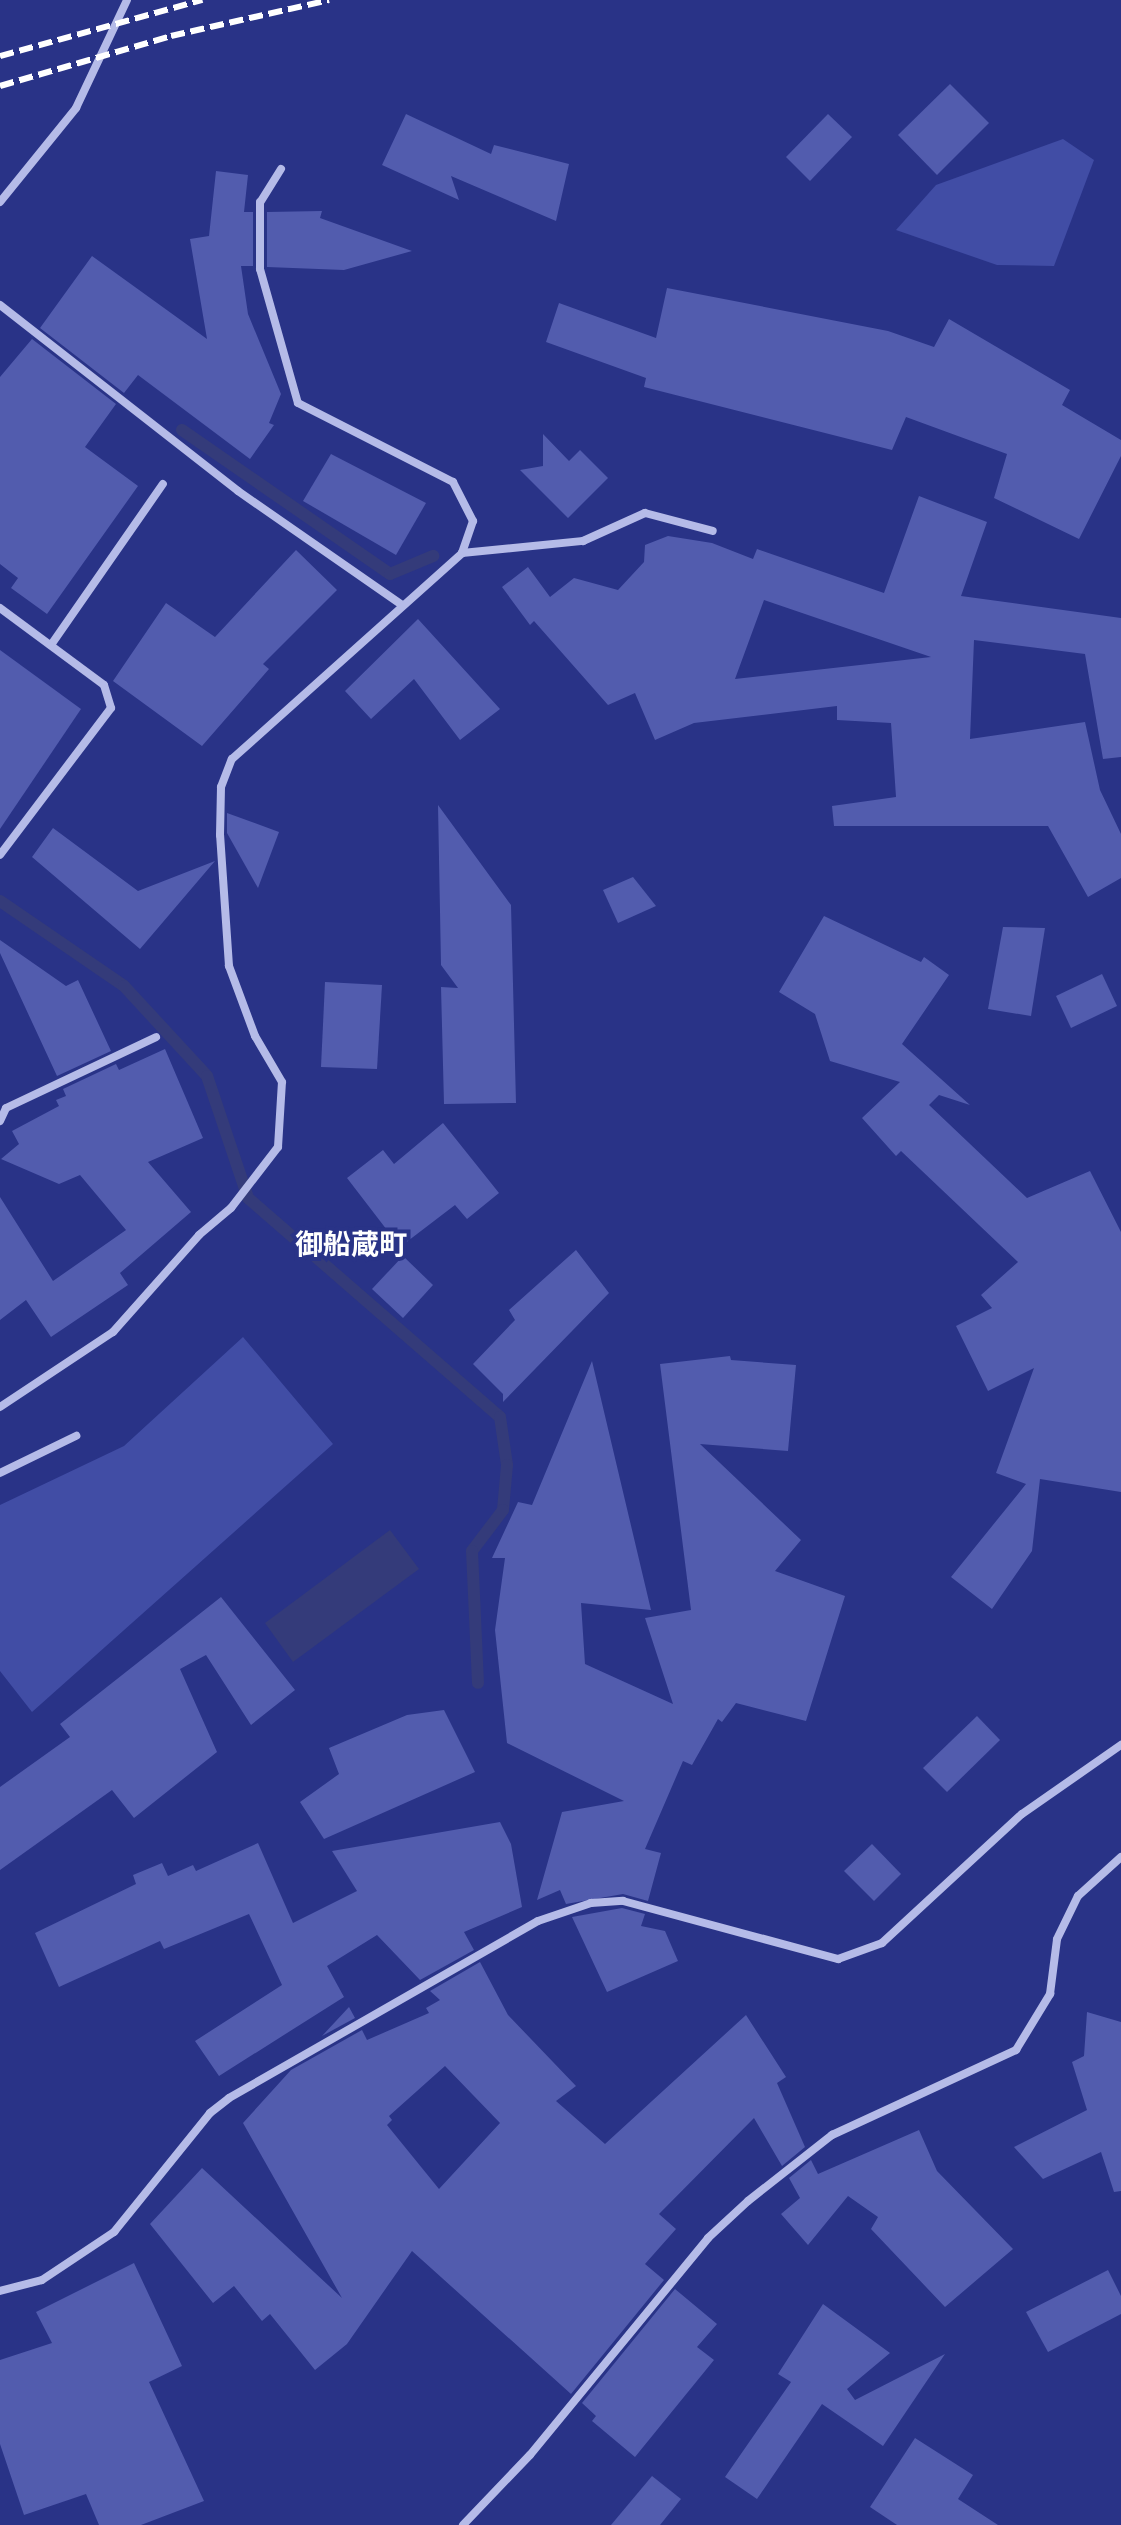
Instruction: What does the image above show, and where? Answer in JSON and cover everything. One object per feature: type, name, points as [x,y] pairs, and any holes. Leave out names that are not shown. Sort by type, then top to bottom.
[{"type":"street","points":[[0,202],[76,108],[127,0]]},
{"type":"street","points":[[0,1407],[113,1332],[199,1235],[231,1208],[278,1147],[282,1082],[255,1036],[229,966],[221,787],[232,759],[462,553],[473,521],[453,482],[298,403],[260,269],[260,202],[281,169]]},
{"type":"street","points":[[0,305],[238,491],[402,605]]},
{"type":"street","points":[[51,645],[163,484]]},
{"type":"street","points":[[462,553],[583,541],[645,513],[713,531]]},
{"type":"street","points":[[0,608],[104,685],[111,708],[0,855]]},
{"type":"street","points":[[0,1121],[6,1108],[156,1037]]},
{"type":"street","points":[[0,1473],[76,1436]]},
{"type":"street","points":[[0,2291],[42,2280],[114,2232],[210,2113],[229,2098],[538,1921],[591,1903],[623,1901],[838,1959],[882,1943],[914,1918],[1022,1814],[1121,1745]]},
{"type":"street","points":[[463,2525],[530,2455],[708,2238],[748,2201],[832,2135],[1016,2050],[1050,1994],[1057,1939],[1078,1896],[1121,1857]]},
{"type":"shaded area","points":[[1063,139],[1094,160],[1054,266],[997,265],[896,230],[936,185]]},
{"type":"shaded area","points":[[243,1337],[333,1444],[32,1712],[0,1671],[0,1505],[124,1446]]},
{"type":"shaded area","points":[[390,1530],[419,1569],[293,1662],[265,1623]]},
{"type":"building","points":[[950,84],[989,123],[937,175],[898,135]]},
{"type":"building","points":[[406,114],[491,154],[494,145],[569,164],[556,221],[451,176],[459,200],[382,165]]},
{"type":"building","points":[[828,114],[852,137],[810,181],[786,157]]},
{"type":"building","points":[[216,171],[248,175],[244,212],[253,212],[253,266],[241,266],[248,314],[281,394],[269,423],[274,425],[250,459],[138,375],[124,393],[40,328],[92,256],[207,339],[190,239],[209,236]]},
{"type":"building","points":[[322,211],[320,218],[412,251],[344,270],[267,267],[267,212]]},
{"type":"building","points":[[667,288],[888,331],[934,347],[949,319],[1070,390],[1062,405],[1121,440],[1121,456],[1079,539],[994,498],[1007,454],[906,417],[892,450],[644,387],[646,378],[546,342],[559,303],[656,338]]},
{"type":"building","points":[[32,339],[116,404],[85,447],[138,486],[47,614],[11,588],[18,578],[0,564],[0,377]]},
{"type":"building","points":[[543,434],[569,461],[580,450],[608,478],[568,518],[520,470],[543,466]]},
{"type":"building","points":[[331,454],[426,503],[396,555],[303,501]]},
{"type":"building","points":[[919,496],[987,522],[961,596],[1121,618],[1121,757],[1103,759],[1085,654],[974,640],[970,739],[1085,722],[1100,790],[1121,834],[1121,878],[1088,897],[1048,826],[834,826],[832,806],[896,797],[891,723],[837,720],[837,706],[694,723],[655,740],[635,693],[608,705],[534,621],[530,625],[502,587],[528,567],[550,597],[574,578],[618,590],[644,562],[645,545],[668,536],[712,543],[753,559],[757,549],[884,593]],"holes":[[[764,600],[931,657],[735,679]]]},
{"type":"building","points":[[296,550],[337,590],[263,664],[269,669],[202,746],[113,681],[166,603],[215,637]]},
{"type":"building","points":[[418,619],[500,709],[460,740],[414,679],[371,719],[345,691]]},
{"type":"building","points":[[0,650],[81,709],[0,829]]},
{"type":"building","points":[[438,805],[511,905],[516,1103],[444,1104],[441,987],[458,988],[441,965]]},
{"type":"building","points":[[227,813],[279,832],[258,888],[227,833]]},
{"type":"building","points":[[53,828],[138,891],[215,861],[140,949],[32,857]]},
{"type":"building","points":[[633,877],[656,906],[618,923],[603,890]]},
{"type":"building","points":[[824,916],[921,962],[924,957],[949,975],[902,1044],[970,1105],[939,1095],[929,1105],[1027,1198],[1090,1171],[1121,1232],[1121,1492],[1040,1479],[1032,1551],[992,1609],[951,1577],[1026,1484],[996,1473],[1034,1368],[988,1391],[956,1326],[992,1308],[981,1295],[1018,1262],[901,1151],[896,1156],[862,1118],[900,1082],[830,1061],[815,1014],[779,992]]},
{"type":"building","points":[[1003,927],[1045,928],[1031,1016],[988,1009]]},
{"type":"building","points":[[0,940],[66,986],[78,980],[111,1051],[57,1076],[0,953]]},
{"type":"building","points":[[1102,974],[1117,1006],[1071,1028],[1056,996]]},
{"type":"building","points":[[325,982],[382,985],[377,1069],[321,1067]]},
{"type":"building","points":[[165,1049],[203,1138],[148,1162],[191,1212],[120,1273],[128,1285],[51,1337],[26,1300],[0,1320],[0,1197],[53,1281],[126,1230],[80,1175],[59,1184],[1,1159],[19,1144],[12,1131],[59,1106],[56,1100],[66,1096],[63,1089],[116,1064],[119,1070]]},
{"type":"building","points":[[443,1123],[499,1193],[467,1219],[455,1205],[400,1247],[347,1178],[383,1150],[394,1164]]},
{"type":"building","points":[[576,1250],[609,1293],[503,1402],[503,1394],[473,1364],[515,1320],[509,1310]]},
{"type":"building","points":[[403,1256],[433,1285],[403,1318],[372,1289]]},
{"type":"building","points":[[730,1356],[731,1360],[796,1365],[788,1451],[700,1444],[801,1540],[775,1571],[845,1596],[806,1721],[736,1703],[722,1722],[718,1719],[692,1765],[683,1761],[645,1849],[661,1853],[648,1901],[623,1894],[566,1904],[560,1890],[537,1900],[562,1812],[624,1801],[507,1743],[495,1630],[505,1558],[492,1558],[518,1502],[532,1505],[592,1361],[651,1610],[581,1603],[585,1664],[673,1704],[645,1618],[691,1610],[660,1364]]},
{"type":"building","points":[[221,1597],[295,1690],[251,1725],[206,1655],[180,1669],[217,1752],[134,1818],[112,1790],[0,1870],[0,1787],[70,1737],[60,1724]]},
{"type":"building","points":[[444,1710],[475,1772],[324,1839],[300,1802],[339,1774],[329,1748],[407,1715]]},
{"type":"building","points":[[977,1716],[1000,1740],[947,1792],[923,1768]]},
{"type":"building","points":[[500,1822],[511,1844],[522,1907],[464,1932],[474,1950],[420,1980],[377,1935],[327,1966],[344,1997],[219,2076],[195,2041],[282,1985],[249,1914],[164,1949],[160,1941],[59,1987],[35,1933],[136,1884],[133,1875],[162,1863],[168,1876],[193,1865],[196,1871],[258,1843],[293,1923],[357,1891],[332,1851]]},
{"type":"building","points":[[872,1844],[901,1874],[874,1901],[844,1871]]},
{"type":"building","points":[[622,1908],[645,1914],[641,1926],[665,1931],[678,1961],[607,1992],[572,1917]]},
{"type":"building","points":[[480,1962],[508,2015],[576,2086],[556,2101],[605,2144],[746,2015],[786,2077],[777,2083],[805,2147],[782,2166],[754,2118],[659,2214],[676,2229],[645,2264],[664,2280],[571,2394],[412,2251],[347,2344],[315,2370],[270,2314],[262,2321],[234,2286],[213,2303],[150,2224],[202,2168],[342,2298],[243,2123],[291,2070],[362,2030],[367,2040],[429,2013],[426,2008],[440,2000],[430,1991]],"holes":[[[445,2066],[500,2123],[439,2189],[387,2125],[392,2120],[389,2116]]]},
{"type":"building","points":[[349,2007],[355,2018],[322,2036]]},
{"type":"building","points":[[1087,2012],[1121,2022],[1121,2191],[1114,2192],[1101,2152],[1043,2179],[1014,2147],[1087,2110],[1072,2062],[1084,2056]]},
{"type":"building","points":[[919,2130],[937,2171],[1013,2249],[945,2307],[871,2229],[878,2217],[848,2196],[808,2245],[781,2214],[800,2198],[789,2178],[811,2160],[818,2174]]},
{"type":"building","points":[[134,2263],[182,2366],[149,2382],[204,2501],[141,2525],[99,2525],[86,2494],[24,2515],[0,2444],[0,2360],[52,2343],[36,2312]]},
{"type":"building","points":[[1108,2270],[1121,2296],[1121,2314],[1048,2352],[1026,2312]]},
{"type":"building","points":[[675,2289],[717,2324],[697,2347],[714,2360],[635,2457],[592,2421],[596,2416],[582,2403]]},
{"type":"building","points":[[823,2304],[890,2353],[847,2389],[855,2400],[945,2354],[883,2446],[822,2404],[757,2499],[725,2477],[791,2382],[778,2374]]},
{"type":"building","points":[[915,2438],[973,2475],[958,2499],[998,2525],[897,2525],[870,2507]]},
{"type":"building","points":[[652,2476],[681,2499],[660,2525],[611,2525]]},
{"type":"waterway","points":[[182,430],[390,574],[433,556]]},
{"type":"waterway","points":[[0,901],[124,986],[207,1076],[248,1198],[500,1417],[507,1465],[503,1510],[472,1551],[478,1683]]},
{"type":"railway","points":[[0,56],[202,0]]},
{"type":"railway","points":[[0,86],[171,36],[329,0]]},
{"type":"district","name":"御船蔵町","points":[[351,1244]]}]
